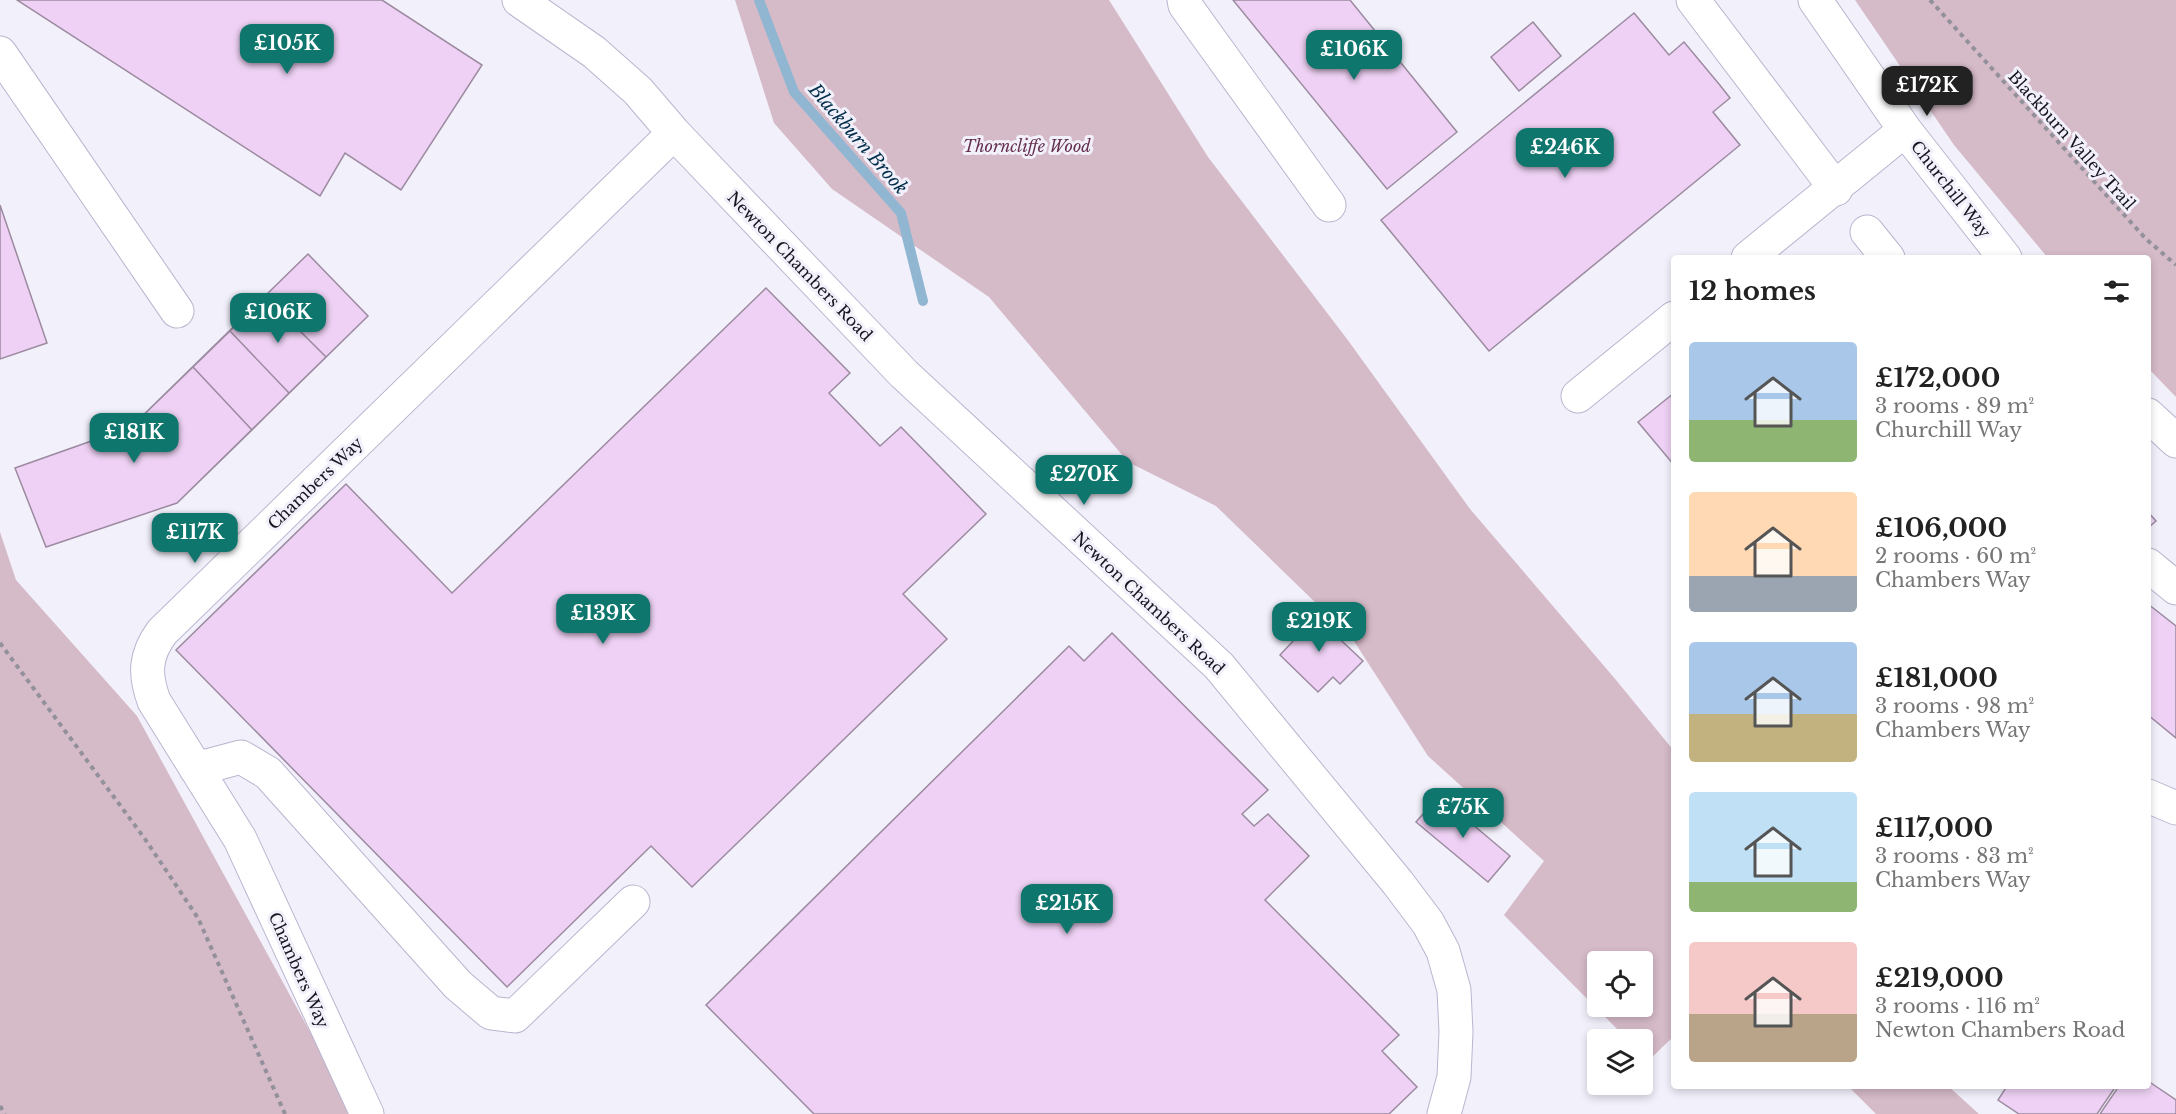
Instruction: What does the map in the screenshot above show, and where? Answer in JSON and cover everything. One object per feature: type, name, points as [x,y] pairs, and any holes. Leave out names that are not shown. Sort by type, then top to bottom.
[{"type":"street","name":"Newton Chambers Road","points":[[519,0],[594,52],[638,91],[674,133],[904,374],[1219,666],[1398,883],[1428,923],[1443,951],[1454,990],[1454,1077],[1444,1114]]},
{"type":"street","points":[[1184,0],[1185,5],[1329,205]]},
{"type":"street","points":[[1693,0],[1836,189]]},
{"type":"street","name":"Churchill Way","points":[[1815,0],[1905,130],[2003,255]]},
{"type":"street","points":[[0,53],[177,310]]},
{"type":"street","points":[[1752,255],[1836,189],[1905,130]]},
{"type":"street","name":"Chambers Way","points":[[366,1114],[240,839],[160,713],[149,686],[146,666],[148,654],[162,632],[674,133]]},
{"type":"street","points":[[1867,232],[1886,255]]},
{"type":"street","points":[[1578,396],[1671,320]]},
{"type":"street","points":[[2151,417],[2176,441]]},
{"type":"street","points":[[2151,567],[2176,588]]},
{"type":"street","points":[[196,769],[241,757],[268,773],[458,985],[491,1013],[515,1016],[633,902]]},
{"type":"street","points":[[2151,797],[2176,808]]},
{"type":"path","name":"Blackburn Valley Trail","points":[[1930,0],[2146,238],[2176,265]]},
{"type":"path","points":[[0,643],[146,839],[198,918],[285,1114]]},
{"type":"path","points":[[0,1106],[5,1114]]},
{"type":"green space","name":"Thorncliffe Wood","points":[[735,0],[1109,0],[1208,157],[1347,339],[1470,509],[1671,747],[1671,1039],[1653,1056],[1653,1029],[1617,1029],[1605,1017],[1653,1017],[1653,951],[1587,951],[1587,999],[1504,915],[1544,861],[1428,756],[1352,638],[1216,506],[1128,462],[989,297],[832,189],[774,123]]},
{"type":"green space","points":[[1855,0],[2176,0],[2176,397],[2151,371],[2151,255],[2046,255],[1954,145]]},
{"type":"green space","points":[[0,532],[16,580],[137,716],[355,1114],[0,1114]]},
{"type":"green space","points":[[1851,1089],[1951,1089],[1979,1114],[1876,1114]]},
{"type":"building","points":[[17,0],[382,0],[482,65],[401,190],[345,153],[320,196]]},
{"type":"building","points":[[1233,0],[1350,0],[1457,132],[1387,189]]},
{"type":"building","points":[[1634,13],[1669,55],[1684,42],[1719,84],[1730,98],[1713,112],[1740,145],[1489,351],[1381,220]]},
{"type":"building","points":[[1533,22],[1561,56],[1519,91],[1491,57]]},
{"type":"building","points":[[0,205],[47,343],[0,359]]},
{"type":"building","points":[[308,254],[368,316],[177,503],[46,547],[15,468],[131,427]]},
{"type":"building","points":[[308,254],[368,316],[326,357],[265,296]]},
{"type":"building","points":[[766,288],[850,373],[829,393],[880,446],[901,427],[986,514],[903,594],[947,639],[692,887],[651,846],[507,987],[176,650],[346,484],[452,593]]},
{"type":"building","points":[[265,296],[326,357],[289,393],[230,331]]},
{"type":"building","points":[[230,331],[289,393],[252,430],[193,367]]},
{"type":"building","points":[[193,367],[252,430],[177,503],[46,547],[15,468],[131,427]]},
{"type":"building","points":[[1671,395],[1671,461],[1638,422]]},
{"type":"building","points":[[2151,515],[2156,521],[2151,525]]},
{"type":"building","points":[[2151,606],[2176,626],[2176,738],[2151,717]]},
{"type":"building","points":[[1308,609],[1363,661],[1340,684],[1333,677],[1318,692],[1280,655],[1294,640],[1285,632]]},
{"type":"building","points":[[1112,633],[1268,790],[1242,814],[1254,826],[1268,814],[1309,856],[1265,900],[1399,1035],[1382,1051],[1417,1087],[1389,1114],[814,1114],[706,1005],[1069,646],[1084,661]]},
{"type":"building","points":[[1439,796],[1510,856],[1488,882],[1416,822]]},
{"type":"building","points":[[2151,1083],[2176,1100],[2176,1114],[2100,1114],[2117,1089],[2151,1089]]},
{"type":"building","points":[[2005,1089],[2114,1089],[2097,1114],[2019,1114],[1998,1100]]},
{"type":"waterway","name":"Blackburn Brook","points":[[759,0],[794,92],[901,213],[923,301]]}]
